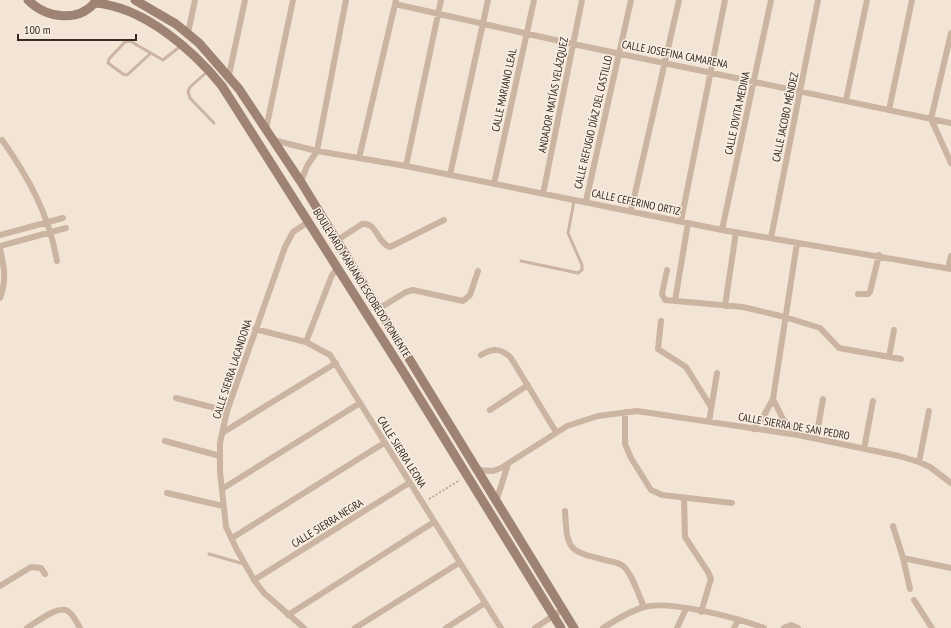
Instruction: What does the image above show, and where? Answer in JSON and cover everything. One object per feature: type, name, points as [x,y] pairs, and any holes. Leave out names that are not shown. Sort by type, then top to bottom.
[{"type":"street","points":[[28,0],[35,7],[47,14],[59,16],[72,15],[84,11],[95,2]]},
{"type":"street","name":"BOULEVARD MARIANO ESCOBEDO PONIENTE","points":[[134,0],[146,3],[188,34],[210,54],[229,76],[301,182],[574,628]]},
{"type":"street","points":[[188,34],[195,0]]},
{"type":"street","points":[[229,76],[245,0]]},
{"type":"street","points":[[266,129],[293,0]]},
{"type":"street","points":[[301,182],[307,166],[317,151],[346,0]]},
{"type":"street","points":[[406,166],[441,0]]},
{"type":"street","points":[[450,175],[484,25],[488,0]]},
{"type":"street","name":"CALLE MARIANO LEAL","points":[[494,184],[534,0]]},
{"type":"street","name":"ANDADOR MATÍAS VELÁZQUEZ","points":[[543,194],[582,0]]},
{"type":"street","name":"CALLE REFUGIO DÍAZ DEL CASTILLO","points":[[586,201],[631,0]]},
{"type":"street","points":[[631,211],[666,63],[679,0]]},
{"type":"street","points":[[680,221],[725,0]]},
{"type":"street","name":"CALLE JOVITA MEDINA","points":[[722,230],[771,0]]},
{"type":"street","name":"CALLE JACOBO MÉNDEZ","points":[[771,238],[818,0]]},
{"type":"street","points":[[846,100],[867,0]]},
{"type":"street","points":[[889,110],[912,0]]},
{"type":"street","name":"BOULEVARD MARIANO ESCOBEDO PONIENTE","points":[[95,2],[111,5],[128,11],[155,26],[182,45],[210,70],[232,99],[404,373],[466,476],[561,628]]},
{"type":"street","points":[[359,158],[395,2]]},
{"type":"street","name":"CALLE JOSEFINA CAMARENA","points":[[395,2],[438,15],[801,90],[951,123]]},
{"type":"street","points":[[951,33],[931,119],[951,164]]},
{"type":"street","name":"CALLE CEFERINO ORTIZ","points":[[271,139],[317,151],[406,166],[543,194],[586,201],[722,230],[879,255],[950,269]]},
{"type":"street","points":[[2,140],[32,185],[51,232],[57,261]]},
{"type":"street","points":[[0,235],[63,218]]},
{"type":"street","points":[[336,241],[362,224],[366,223],[373,227],[383,243],[390,246],[444,220]]},
{"type":"street","name":"CALLE SIERRA LACANDONA","points":[[304,628],[273,603],[254,580],[226,527],[223,506],[220,456],[222,433],[227,411],[255,329],[289,239],[299,227],[308,222]]},
{"type":"street","points":[[675,301],[688,223]]},
{"type":"street","points":[[0,298],[4,286],[5,271],[0,248],[66,228]]},
{"type":"street","points":[[725,306],[736,232]]},
{"type":"street","points":[[753,428],[762,419],[773,398],[797,243]]},
{"type":"street","points":[[858,294],[868,294],[870,292],[879,255]]},
{"type":"street","points":[[950,269],[951,256]]},
{"type":"street","points":[[306,342],[332,275],[338,268]]},
{"type":"street","points":[[667,270],[662,294],[665,300],[742,307],[785,317],[820,328],[840,348],[901,359]]},
{"type":"street","points":[[378,309],[406,292],[413,290],[463,301],[470,296],[478,271]]},
{"type":"street","points":[[661,321],[658,349],[686,367],[711,407]]},
{"type":"street","name":"CALLE SIERRA LEONA","points":[[255,329],[306,342],[327,352],[336,363],[384,443],[501,628]]},
{"type":"street","points":[[889,357],[894,330]]},
{"type":"street","points":[[481,355],[493,350],[506,353],[528,385],[556,432]]},
{"type":"street","points":[[222,433],[336,363]]},
{"type":"street","points":[[404,373],[414,367]]},
{"type":"street","points":[[708,422],[717,373]]},
{"type":"street","points":[[490,410],[528,385]]},
{"type":"street","points":[[176,398],[227,411]]},
{"type":"street","points":[[773,398],[783,418],[798,435]]},
{"type":"street","points":[[816,439],[823,399]]},
{"type":"street","points":[[864,449],[873,401]]},
{"type":"street","points":[[222,489],[360,403]]},
{"type":"street","points":[[919,462],[929,411]]},
{"type":"street","points":[[625,412],[625,444],[647,486],[662,495],[732,503]]},
{"type":"street","name":"CALLE SIERRA DE SAN PEDRO","points":[[476,470],[493,471],[508,464],[556,432],[586,419],[625,412],[651,412],[798,435],[919,462],[942,475],[951,483]]},
{"type":"street","points":[[165,441],[220,456]]},
{"type":"street","points":[[232,538],[384,443]]},
{"type":"street","points":[[496,502],[508,464]]},
{"type":"street","name":"CALLE SIERRA NEGRA","points":[[254,580],[410,483]]},
{"type":"street","points":[[167,493],[223,506]]},
{"type":"street","points":[[684,498],[685,537],[711,579],[701,612]]},
{"type":"street","points":[[565,511],[567,540],[570,546],[580,554],[614,562],[624,567],[644,607]]},
{"type":"street","points":[[288,615],[434,522]]},
{"type":"street","points":[[893,526],[903,558],[910,589]]},
{"type":"street","points":[[903,558],[951,568]]},
{"type":"street","points":[[355,628],[459,563]]},
{"type":"street","points":[[0,586],[31,567],[41,568],[46,574]]},
{"type":"street","points":[[914,600],[932,628]]},
{"type":"street","points":[[446,628],[485,603]]},
{"type":"street","points":[[603,628],[630,612],[644,607],[661,605],[738,620],[764,628]]},
{"type":"street","points":[[27,628],[56,610],[63,609],[70,612],[80,628]]},
{"type":"street","points":[[677,628],[686,609]]},
{"type":"street","points":[[535,628],[562,610]]},
{"type":"street","points":[[734,628],[738,620]]},
{"type":"street","points":[[784,628],[791,625],[798,628]]},
{"type":"lane","points":[[151,53],[127,75],[123,74],[108,62],[125,42],[130,41],[151,53],[163,60],[182,45]]},
{"type":"lane","points":[[210,70],[190,87],[188,92],[190,98],[214,123]]},
{"type":"lane","points":[[522,261],[578,273],[582,270],[582,265],[568,233],[575,199]]},
{"type":"lane","points":[[209,554],[246,565]]},
{"type":"path","points":[[422,503],[466,476]]}]
